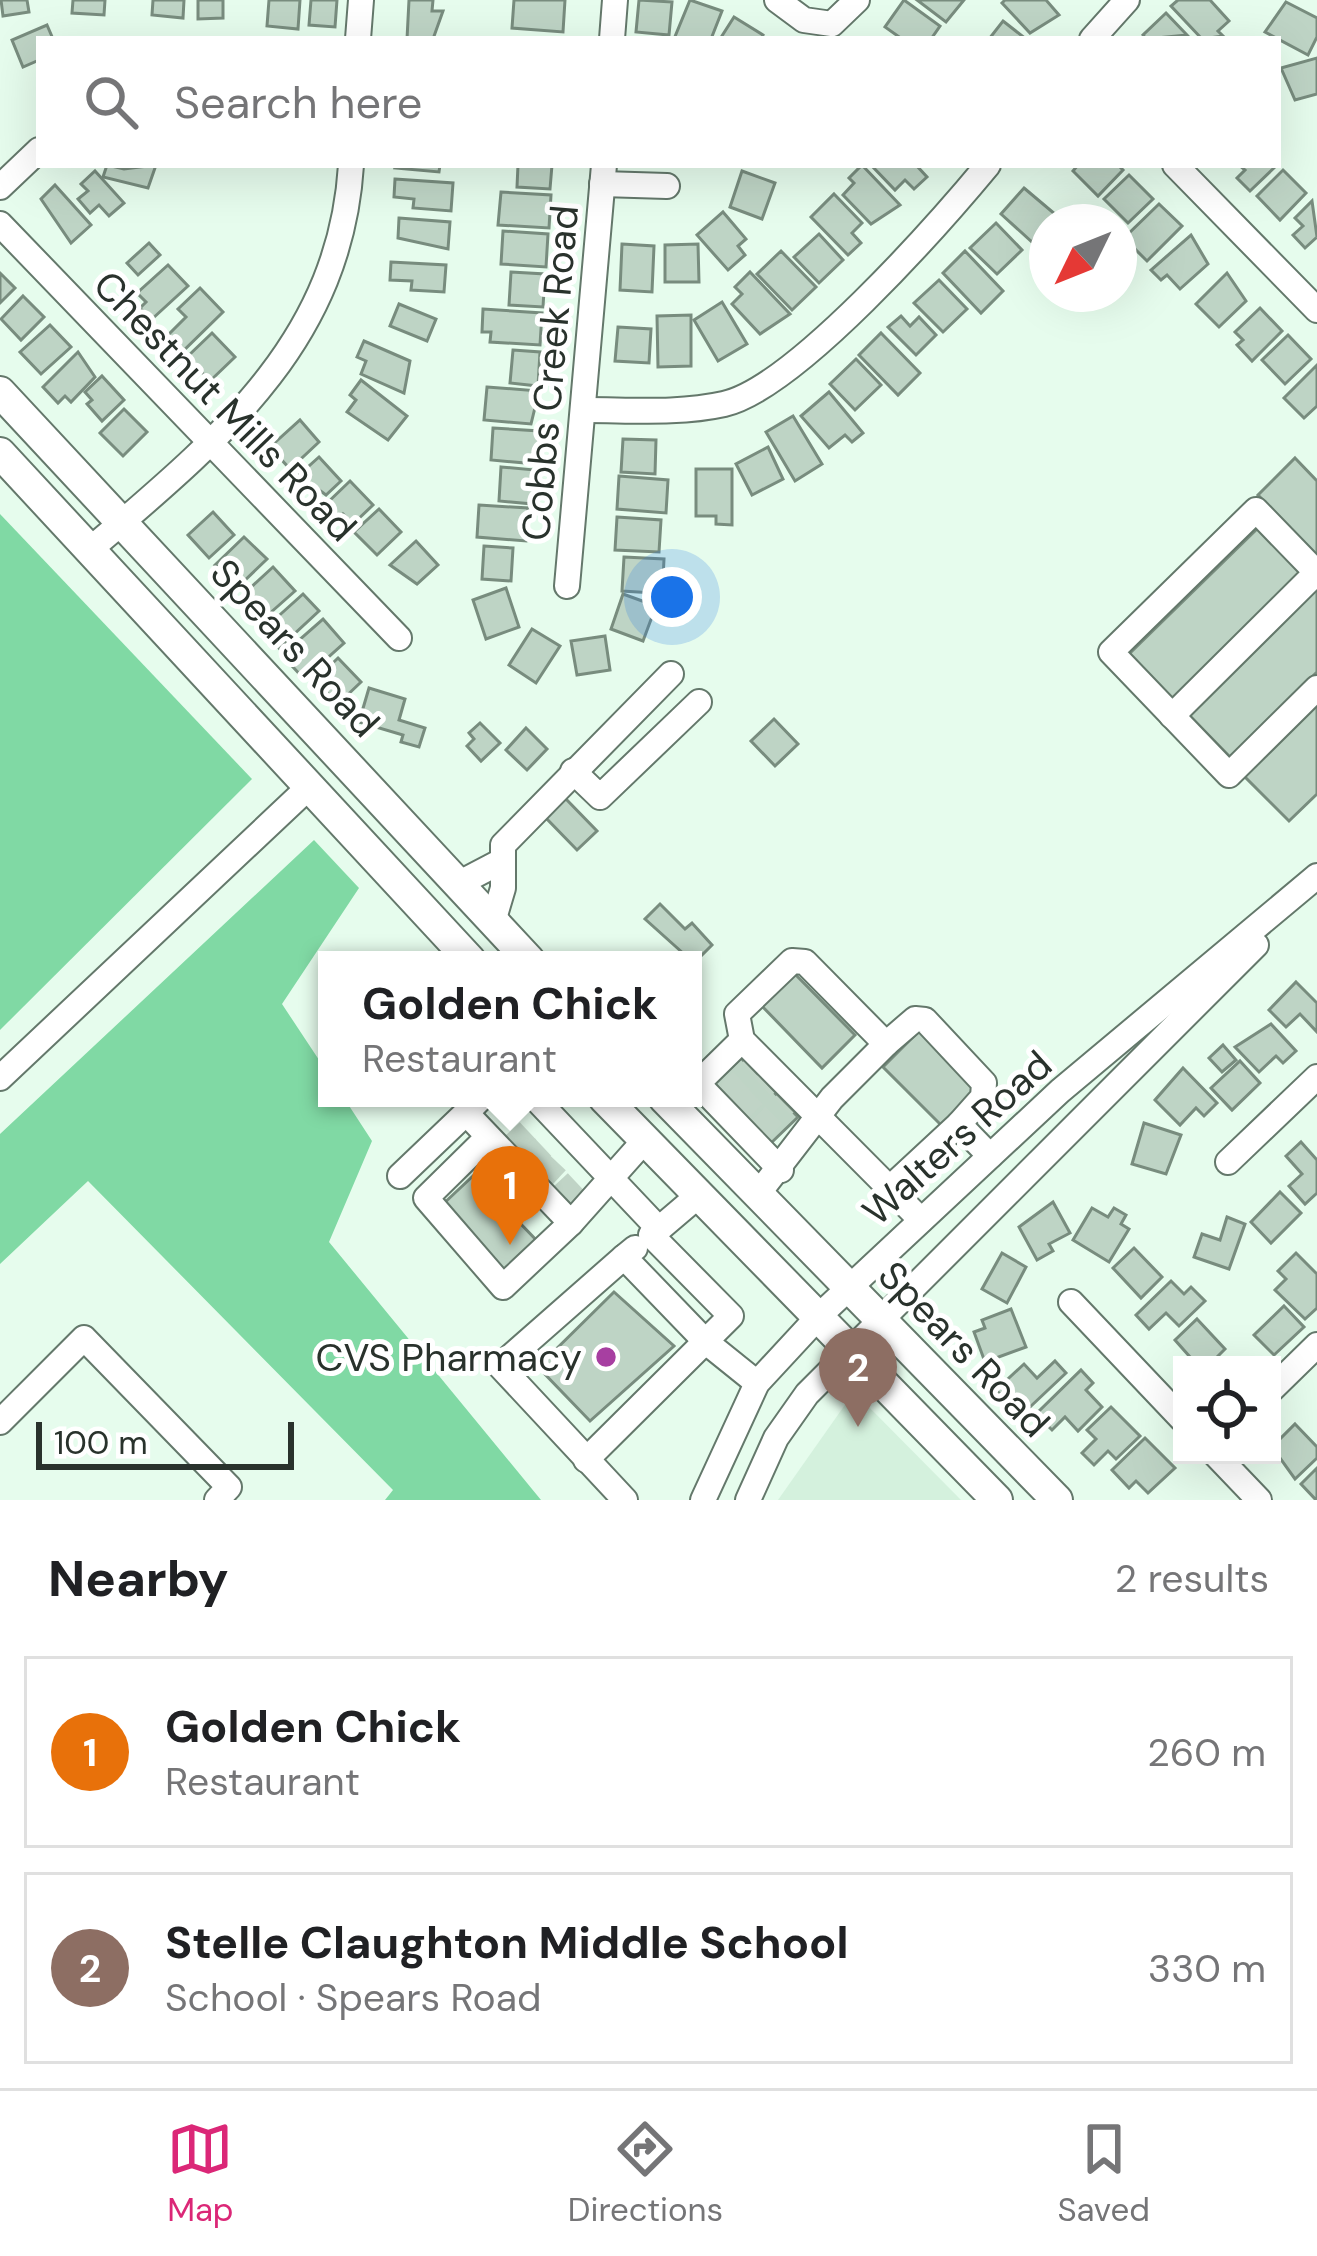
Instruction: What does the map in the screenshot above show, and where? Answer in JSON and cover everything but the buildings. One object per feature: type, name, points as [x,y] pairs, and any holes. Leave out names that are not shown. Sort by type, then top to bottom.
[{"type":"main road","name":"Spears Road","points":[[0,392],[124,520],[515,951]]},
{"type":"main road","name":"Spears Road","points":[[0,453],[462,951]]},
{"type":"main road","name":"Spears Road","points":[[613,1107],[998,1500]]},
{"type":"main road","name":"Spears Road","points":[[691,1107],[758,1194],[1057,1500]]},
{"type":"street","points":[[358,36],[361,0]]},
{"type":"street","points":[[612,36],[615,0]]},
{"type":"street","points":[[777,0],[803,20],[832,24],[857,0]]},
{"type":"street","points":[[1094,36],[1127,0]]},
{"type":"street","points":[[0,187],[36,154]]},
{"type":"street","points":[[92,548],[252,400],[323,296],[346,222],[351,168]]},
{"type":"street","points":[[586,410],[674,410],[728,404],[773,380],[936,225],[985,168]]},
{"type":"street","points":[[1178,168],[1317,310]]},
{"type":"street","points":[[603,174],[667,186]]},
{"type":"street","name":"Cobbs Creek Road","points":[[567,586],[586,410],[603,174]]},
{"type":"street","name":"Chestnut Mills Road","points":[[0,224],[399,638]]},
{"type":"street","points":[[1172,716],[1317,573],[1256,510],[1111,652],[1172,716],[1229,775],[1317,688]]},
{"type":"street","points":[[493,922],[503,888],[503,844],[671,674]]},
{"type":"street","points":[[574,771],[600,797],[698,702]]},
{"type":"street","points":[[0,1078],[310,786]]},
{"type":"street","points":[[458,884],[500,862]]},
{"type":"street","name":"Walters Road","points":[[703,1500],[757,1383],[820,1315],[990,1156],[1317,880]]},
{"type":"street","name":"Walters Road","points":[[748,1500],[776,1438],[807,1394],[1317,880]]},
{"type":"street","points":[[886,1044],[805,962],[792,961],[737,1014],[742,1040],[764,1072],[791,1099],[819,1117],[921,1220]]},
{"type":"street","points":[[758,1194],[819,1117],[915,1018],[925,1020],[984,1083],[983,1097],[890,1188]]},
{"type":"street","points":[[702,1077],[742,1040]]},
{"type":"street","points":[[1228,1162],[1317,1077]]},
{"type":"street","points":[[702,1101],[727,1108],[781,1170]]},
{"type":"street","points":[[400,1176],[472,1107]]},
{"type":"street","points":[[474,1107],[565,1201]]},
{"type":"street","points":[[555,1120],[526,1157],[426,1198],[503,1286],[565,1201],[646,1140]]},
{"type":"street","points":[[526,1157],[555,1120]]},
{"type":"street","points":[[555,1120],[731,1316],[586,1460]]},
{"type":"street","points":[[959,1124],[990,1156]]},
{"type":"street","points":[[565,1201],[604,1171]]},
{"type":"street","points":[[625,1500],[500,1366],[699,1195]]},
{"type":"street","points":[[624,1257],[706,1342],[757,1383]]},
{"type":"street","points":[[1070,1303],[1173,1410]]},
{"type":"street","points":[[524,1393],[537,1358],[561,1332],[560,1314]]},
{"type":"street","points":[[0,1421],[83,1338],[224,1493]]},
{"type":"street","points":[[1281,1380],[1317,1345]]},
{"type":"street","points":[[1225,1464],[1259,1500]]},
{"type":"shaded area","points":[[854,1392],[961,1500],[778,1500]]},
{"type":"green space","points":[[0,514],[252,779],[0,1030]]},
{"type":"green space","points":[[314,840],[359,888],[282,1004],[318,1058],[318,1107],[350,1107],[372,1141],[329,1242],[541,1500],[385,1500],[393,1490],[88,1181],[0,1264],[0,1134]]},
{"type":"tunnel","points":[[724,1097],[752,1070]]},
{"type":"tunnel","points":[[737,1112],[766,1084]]},
{"type":"tunnel","points":[[757,1132],[785,1104]]},
{"type":"tunnel","points":[[514,1144],[528,1131]]},
{"type":"tunnel","points":[[529,1160],[543,1147]]},
{"type":"tunnel","points":[[544,1176],[557,1162]]},
{"type":"tunnel","points":[[562,1195],[576,1182]]},
{"type":"tunnel","points":[[533,1362],[542,1353]]},
{"type":"place","name":"Golden Chick","points":[[510,1245]]},
{"type":"place","name":"CVS Pharmacy","points":[[606,1357]]},
{"type":"place","name":"Stelle Claughton Middle School","points":[[858,1427]]}]
